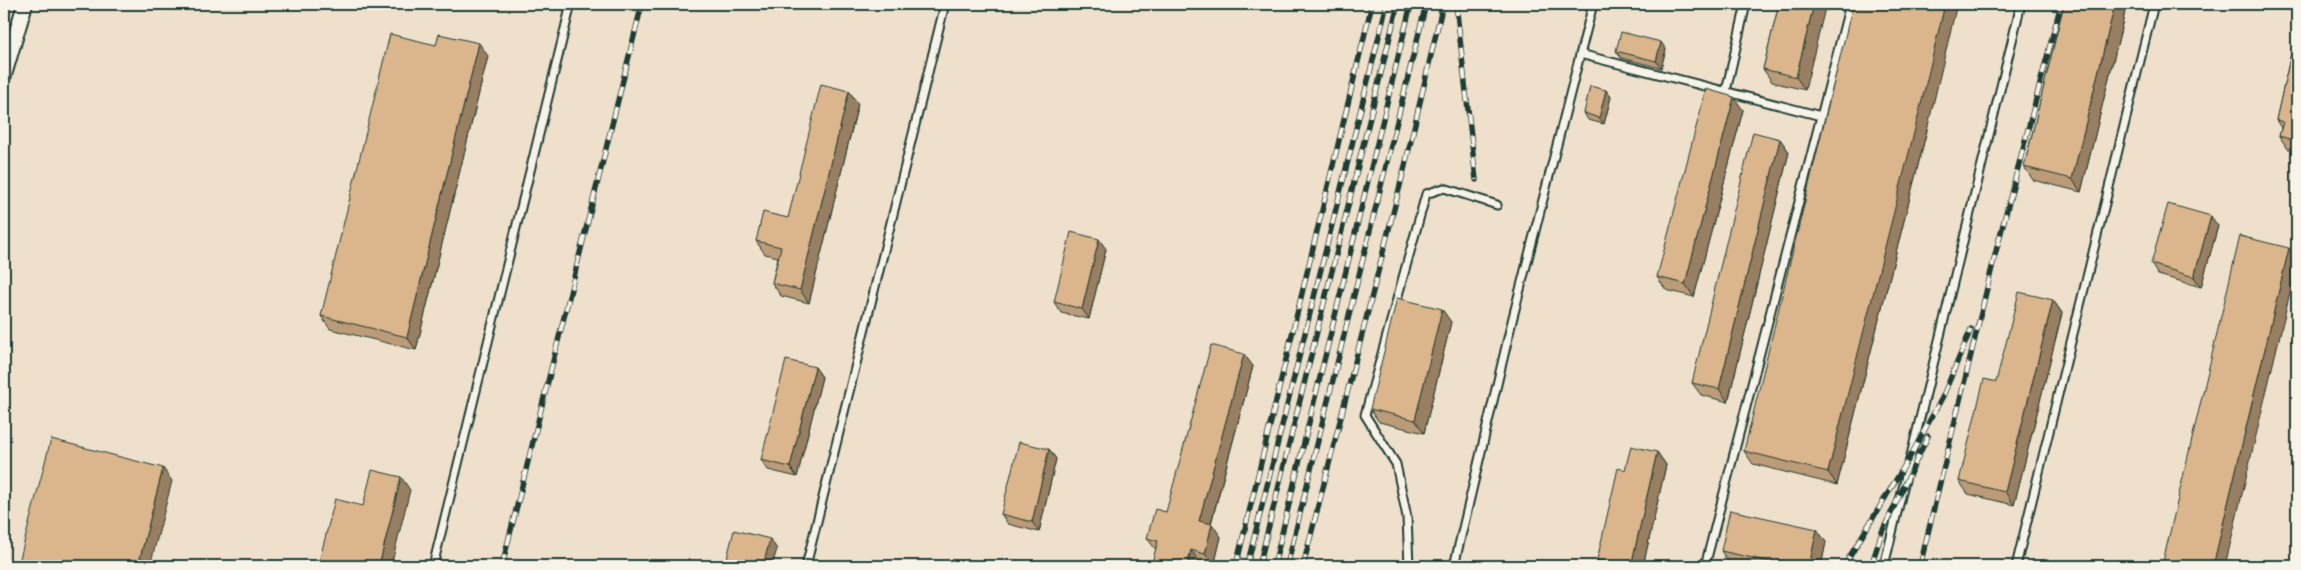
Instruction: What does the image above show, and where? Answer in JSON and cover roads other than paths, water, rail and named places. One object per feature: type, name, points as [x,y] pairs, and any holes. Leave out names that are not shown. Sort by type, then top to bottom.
[{"type":"street","points":[[4,75],[25,4]]},
{"type":"lane","points":[[433,566],[571,4]]},
{"type":"lane","points":[[806,566],[945,4]]},
{"type":"lane","points":[[1454,566],[1512,321],[1593,4]]},
{"type":"lane","points":[[1726,92],[1746,4]]},
{"type":"lane","points":[[1705,566],[1850,4]]},
{"type":"lane","points":[[1884,566],[2021,4]]},
{"type":"lane","points":[[2016,566],[2154,4]]},
{"type":"lane","points":[[1580,54],[1821,116]]},
{"type":"lane","points":[[1409,566],[1406,517],[1396,464],[1365,415],[1426,194],[1444,188],[1497,205]]},
{"type":"railway","points":[[502,566],[642,4]]},
{"type":"railway","points":[[1236,566],[1372,4]]},
{"type":"railway","points":[[1247,566],[1387,4]]},
{"type":"railway","points":[[1259,566],[1398,4]]},
{"type":"railway","points":[[1274,566],[1411,4]]},
{"type":"railway","points":[[1287,566],[1426,4]]},
{"type":"railway","points":[[1303,566],[1405,166],[1443,4]]},
{"type":"railway","points":[[1456,4],[1476,180]]},
{"type":"railway","points":[[1920,566],[1995,255],[2061,4]]},
{"type":"railway","points":[[1844,566],[1911,455],[1943,396],[1971,329]]},
{"type":"railway","points":[[1871,566],[1882,532],[1928,436]]}]
